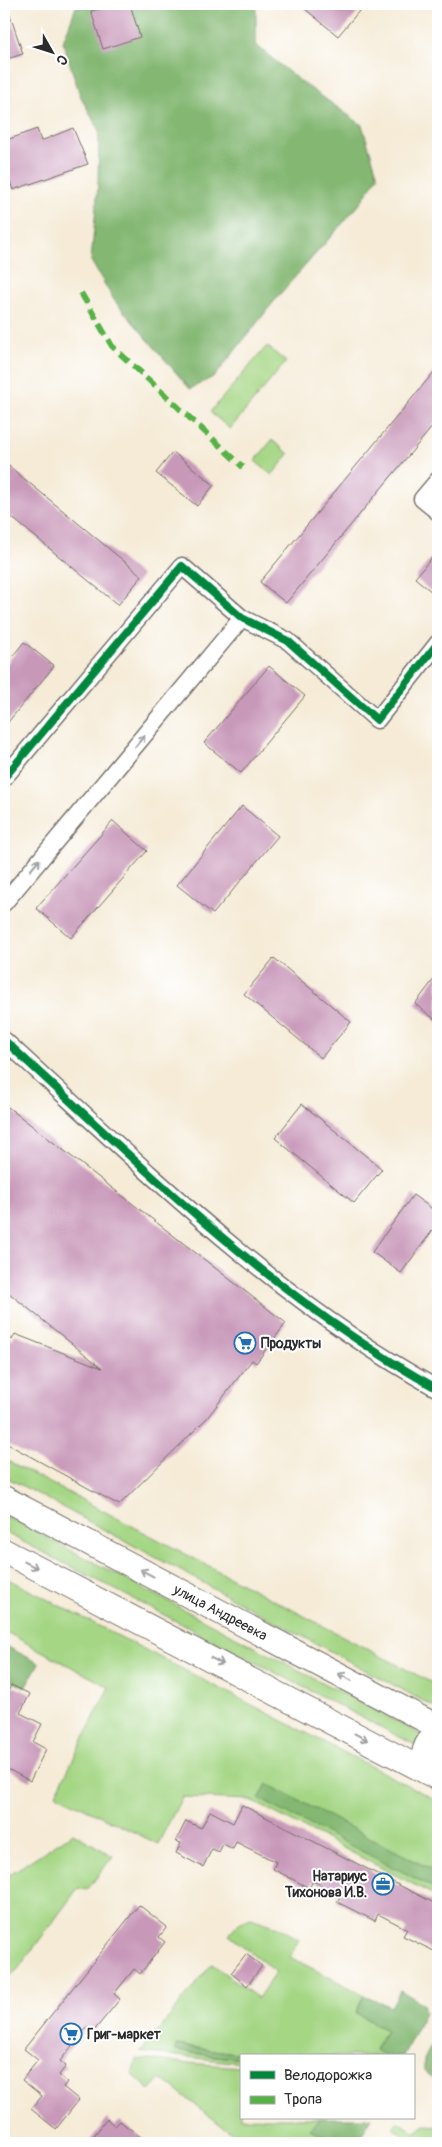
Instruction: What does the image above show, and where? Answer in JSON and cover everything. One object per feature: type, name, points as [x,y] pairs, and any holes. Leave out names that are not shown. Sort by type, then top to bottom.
[{"type":"main road","name":"улица Андреевка","points":[[4,1498],[438,1727]]},
{"type":"main road","points":[[4,1551],[433,1775]]},
{"type":"main road","points":[[433,1775],[423,1762],[424,1751],[428,1742],[438,1734]]},
{"type":"street","points":[[438,480],[422,499],[438,512]]},
{"type":"street","points":[[4,778],[182,566],[242,618],[288,641],[377,720],[438,643]]},
{"type":"street","points":[[4,902],[242,618]]},
{"type":"street","points":[[4,1040],[228,1244],[311,1308],[392,1364],[438,1389]]},
{"type":"green space","points":[[77,4],[256,4],[256,45],[296,78],[362,125],[378,176],[359,205],[280,294],[215,376],[190,389],[114,300],[91,261],[98,185],[99,131],[80,95],[63,42]]},
{"type":"green space","points":[[267,346],[286,362],[230,429],[210,412]]},
{"type":"green space","points":[[272,440],[289,454],[272,475],[255,461]]},
{"type":"green space","points":[[4,1459],[438,1686],[438,1709],[4,1476]]},
{"type":"green space","points":[[4,1515],[422,1735],[417,1746],[4,1532]]},
{"type":"green space","points":[[4,1577],[438,1801],[438,1897],[250,1800],[182,1797],[158,1844],[56,1794],[109,1687],[4,1631]]},
{"type":"green space","points":[[4,1645],[39,1663],[25,1688],[4,1677]]},
{"type":"green space","points":[[267,1784],[438,1873],[438,1890],[259,1799]]},
{"type":"green space","points":[[73,1833],[113,1856],[87,1890],[78,1888],[18,1969],[4,1981],[4,1878]]},
{"type":"green space","points":[[251,1918],[278,1927],[299,1939],[290,1957],[364,1995],[356,2013],[386,2030],[375,2049],[382,2054],[243,2054],[176,2045],[176,2051],[240,2059],[240,2063],[141,2052],[212,1964],[258,1998],[276,1972],[229,1935],[239,1923]]},
{"type":"green space","points":[[400,1990],[423,2004],[425,2012],[404,2054],[382,2054],[375,2050],[386,2030],[356,2013],[364,1995],[391,2007]]},
{"type":"green space","points":[[438,2031],[438,2052],[430,2071],[438,2076],[438,2081],[429,2076],[424,2070],[424,2060]]},
{"type":"green space","points":[[176,2045],[243,2054],[240,2054],[240,2059],[176,2051]]},
{"type":"green space","points":[[136,2059],[240,2067],[240,2120],[318,2120],[310,2129],[327,2138],[331,2143],[244,2143],[161,2078],[150,2090],[132,2074]]},
{"type":"green space","points":[[318,2120],[371,2120],[357,2143],[331,2143],[327,2138],[310,2129]]},
{"type":"green space","points":[[397,2122],[416,2132],[425,2125],[438,2126],[438,2143],[413,2143],[393,2128]]},
{"type":"building","points":[[116,4],[130,4],[140,37],[103,49],[91,11]]},
{"type":"building","points":[[299,4],[365,4],[338,36]]},
{"type":"building","points":[[7,6],[23,54],[4,60],[4,7]]},
{"type":"building","points":[[73,128],[88,164],[13,190],[4,164],[4,141],[37,129],[41,141]]},
{"type":"building","points":[[438,367],[438,420],[286,603],[260,582]]},
{"type":"building","points":[[173,452],[214,485],[197,506],[156,473]]},
{"type":"building","points":[[4,462],[142,576],[118,605],[4,511]]},
{"type":"building","points":[[438,550],[438,597],[415,578]]},
{"type":"building","points":[[24,642],[54,666],[4,727],[4,667]]},
{"type":"building","points":[[269,666],[305,696],[241,773],[204,743]]},
{"type":"building","points":[[242,806],[278,836],[213,914],[177,885]]},
{"type":"building","points":[[113,821],[147,851],[71,938],[36,908]]},
{"type":"building","points":[[274,958],[351,1022],[321,1058],[244,994]]},
{"type":"building","points":[[438,974],[438,1022],[415,1004]]},
{"type":"building","points":[[4,1104],[286,1323],[256,1363],[252,1360],[207,1418],[119,1505],[4,1442],[4,1333],[12,1340],[15,1334],[102,1368],[4,1289]]},
{"type":"building","points":[[302,1104],[382,1169],[354,1203],[275,1138]]},
{"type":"building","points":[[413,1195],[438,1213],[438,1223],[401,1273],[372,1252]]},
{"type":"building","points":[[11,1685],[30,1694],[20,1713],[42,1724],[33,1742],[46,1749],[30,1781],[4,1767],[4,1748],[11,1733],[4,1744],[4,1687],[9,1690]]},
{"type":"building","points":[[242,1805],[438,1905],[438,1953],[403,1936],[407,1929],[378,1914],[375,1921],[337,1902],[341,1895],[313,1881],[309,1888],[273,1869],[276,1862],[236,1842],[233,1849],[223,1844],[219,1852],[212,1849],[203,1867],[176,1853],[181,1843],[176,1841],[186,1821],[201,1828],[210,1811],[233,1823]]},
{"type":"building","points":[[139,1905],[167,1927],[159,1937],[165,1942],[140,1974],[134,1969],[114,1994],[120,1999],[93,2032],[87,2027],[60,2061],[66,2066],[59,2075],[67,2082],[63,2087],[79,2100],[56,2129],[31,2109],[42,2096],[22,2080],[38,2060],[24,2049]]},
{"type":"building","points":[[246,1954],[262,1966],[247,1986],[231,1973]]},
{"type":"building","points":[[107,2119],[115,2126],[120,2121],[148,2143],[88,2143]]},
{"type":"marked path","points":[[81,293],[112,346],[243,467]]},
{"type":"cycle path","points":[[4,778],[182,566],[242,618],[288,641],[377,720],[438,643]]},
{"type":"cycle path","points":[[4,1040],[158,1182],[265,1272],[320,1314],[378,1353],[438,1389]]},
{"type":"place","name":"Продукты","points":[[245,1343]]},
{"type":"place","name":"Натариус Тихонова И.В.","points":[[383,1884]]},
{"type":"place","name":"Григ-маркет","points":[[71,2034]]}]
